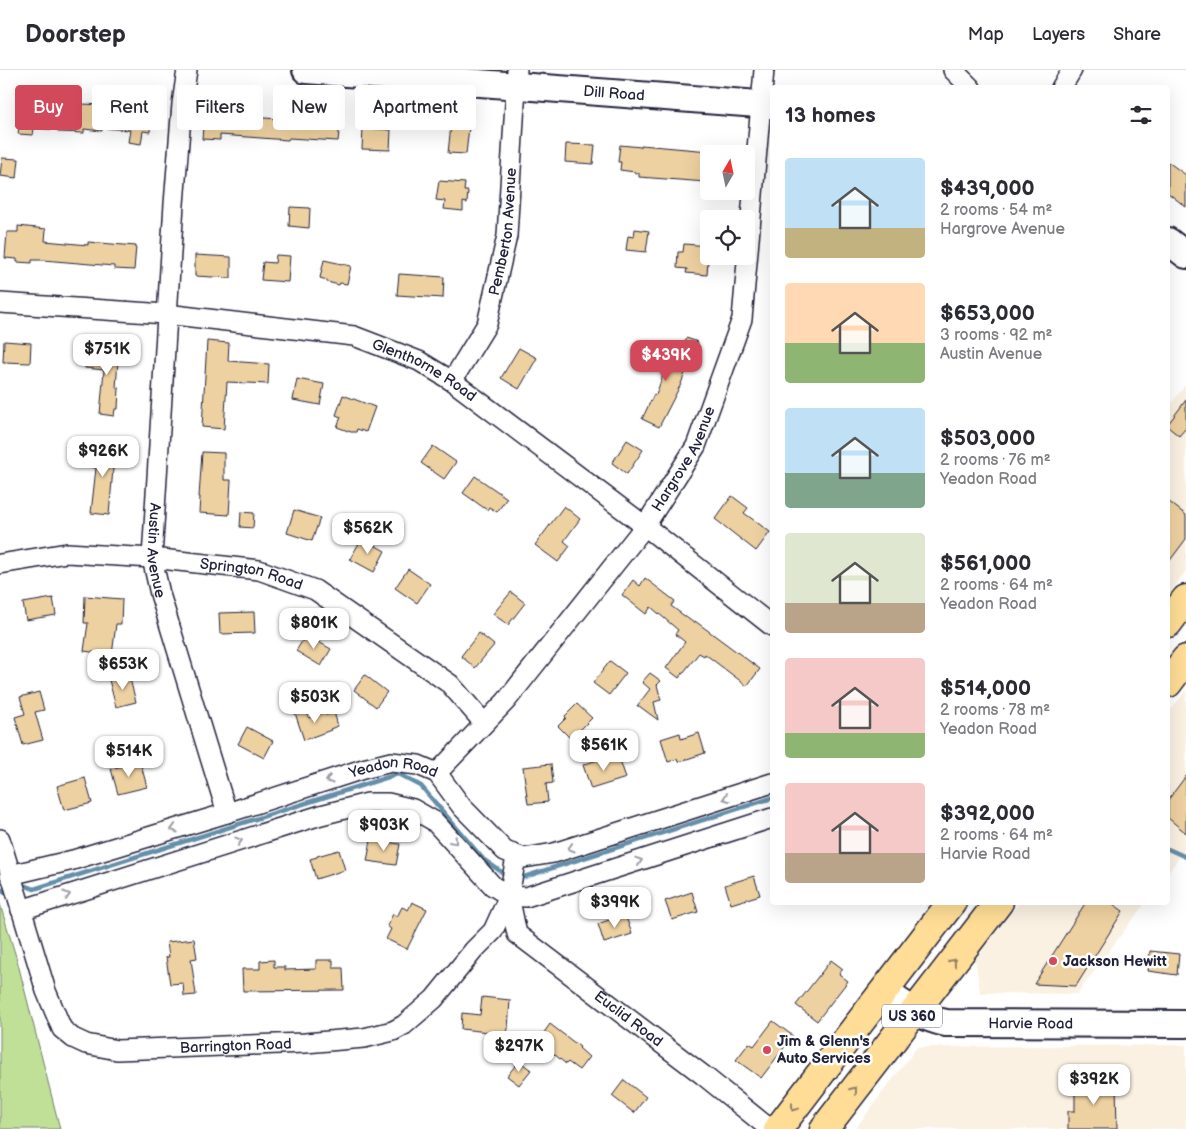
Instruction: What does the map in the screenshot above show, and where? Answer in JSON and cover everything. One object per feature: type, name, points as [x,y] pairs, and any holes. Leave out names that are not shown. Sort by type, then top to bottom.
[{"type":"highway","points":[[1170,620],[1186,599]]},
{"type":"highway","points":[[1170,680],[1186,659]]},
{"type":"highway","name":"US 360","points":[[778,1129],[950,905]]},
{"type":"highway","name":"US 360","points":[[824,1129],[997,905]]},
{"type":"street","name":"Austin Avenue","points":[[187,70],[166,314],[152,558],[160,594],[227,813]]},
{"type":"street","name":"Dill Road","points":[[306,70],[517,78],[766,104]]},
{"type":"street","name":"Hargrove Avenue","points":[[437,774],[506,701],[645,526],[696,446],[742,319],[766,104],[764,70]]},
{"type":"street","points":[[953,70],[968,85]]},
{"type":"street","points":[[1063,85],[1072,70]]},
{"type":"street","name":"Pemberton Avenue","points":[[452,381],[487,324],[507,236],[517,78]]},
{"type":"street","points":[[1170,243],[1186,255]]},
{"type":"street","name":"Glenthorne Road","points":[[0,303],[166,314],[354,336],[419,361],[452,381],[645,526],[770,624]]},
{"type":"street","name":"Springton Road","points":[[0,564],[67,553],[152,558],[259,570],[314,590],[450,684],[484,723]]},
{"type":"street","name":"Yeadon Road","points":[[10,875],[73,860],[363,769],[391,762],[418,765],[437,774],[462,806],[492,838],[505,851],[516,857]]},
{"type":"street","points":[[516,857],[532,858],[554,853],[770,785]]},
{"type":"street","name":"Yeadon Road","points":[[21,910],[321,815],[368,804],[388,803],[413,809],[434,821],[493,886],[509,896]]},
{"type":"street","points":[[509,896],[526,897],[770,819]]},
{"type":"street","name":"Barrington Road","points":[[0,839],[46,991],[62,1030],[73,1038],[97,1047],[117,1050],[341,1040],[364,1038],[393,1031],[404,1025],[446,986],[474,950],[493,931],[509,896],[516,857]]},
{"type":"street","name":"Euclid Road","points":[[509,896],[517,934],[770,1129]]},
{"type":"street","name":"Harvie Road","points":[[884,991],[914,1012],[930,1020],[946,1023],[1186,1024]]},
{"type":"shaded area","points":[[1186,384],[1186,571],[1170,592],[1170,405]]},
{"type":"shaded area","points":[[1186,690],[1186,848],[1170,870],[1170,711]]},
{"type":"shaded area","points":[[1017,905],[1144,905],[1077,994],[980,993],[975,959]]},
{"type":"shaded area","points":[[1186,1045],[1186,1129],[855,1129],[917,1047]]},
{"type":"green space","points":[[0,904],[17,960],[60,1129],[0,1129]]},
{"type":"building","points":[[82,104],[92,104],[92,130],[84,129],[84,133],[58,132],[59,130],[82,130]]},
{"type":"building","points":[[263,118],[273,119],[273,130],[339,130],[338,141],[289,138],[288,140],[220,135],[220,140],[202,139],[203,130],[263,130]]},
{"type":"building","points":[[19,130],[34,130],[33,135],[18,134]]},
{"type":"building","points":[[130,130],[150,130],[150,132],[143,131],[141,144],[128,142]]},
{"type":"building","points":[[363,130],[391,130],[390,150],[362,149]]},
{"type":"building","points":[[450,130],[469,130],[466,154],[448,153]]},
{"type":"building","points":[[566,144],[595,145],[593,164],[565,162]]},
{"type":"building","points":[[620,145],[700,150],[700,182],[639,177],[639,173],[620,170],[621,162],[618,162]]},
{"type":"building","points":[[2,158],[19,159],[17,178],[0,176]]},
{"type":"building","points":[[1170,163],[1186,175],[1186,207],[1170,195]]},
{"type":"building","points":[[439,181],[465,183],[464,191],[468,191],[467,203],[463,202],[463,211],[444,209],[445,201],[436,200]]},
{"type":"building","points":[[290,207],[310,208],[309,228],[289,226]]},
{"type":"building","points":[[18,226],[46,229],[45,241],[88,245],[88,242],[136,246],[134,270],[114,269],[114,266],[43,260],[32,260],[32,263],[17,262],[17,259],[5,258],[7,232],[18,232]]},
{"type":"building","points":[[635,229],[649,231],[646,252],[626,250],[628,236],[634,237]]},
{"type":"building","points":[[684,244],[700,245],[700,265],[708,265],[707,275],[686,273],[687,269],[677,268],[678,252],[683,252]]},
{"type":"building","points":[[195,255],[231,257],[231,278],[195,276]]},
{"type":"building","points":[[276,255],[290,256],[288,282],[261,280],[263,262],[275,263]]},
{"type":"building","points":[[324,260],[351,266],[347,284],[340,283],[339,285],[320,278]]},
{"type":"building","points":[[399,274],[444,277],[443,298],[397,295]]},
{"type":"building","points":[[686,338],[698,342],[694,355],[681,351]]},
{"type":"building","points":[[4,341],[31,343],[30,363],[3,362]]},
{"type":"building","points":[[207,341],[229,343],[228,361],[269,364],[268,384],[227,382],[224,429],[202,427]]},
{"type":"building","points":[[648,341],[691,356],[681,384],[659,427],[642,419],[654,394],[656,395],[668,360],[645,351]]},
{"type":"building","points":[[98,344],[119,346],[116,388],[119,388],[118,409],[115,409],[114,416],[100,414],[104,370],[85,368],[86,353],[97,354]]},
{"type":"building","points":[[519,348],[537,358],[519,389],[501,378]]},
{"type":"building","points":[[297,379],[324,384],[320,405],[293,400]]},
{"type":"building","points":[[343,395],[375,407],[366,432],[357,429],[356,432],[351,432],[337,427],[341,417],[336,415]]},
{"type":"building","points":[[1186,400],[1186,428],[1179,436],[1170,429],[1170,421]]},
{"type":"building","points":[[627,440],[643,450],[627,474],[612,463]]},
{"type":"building","points":[[93,445],[115,446],[109,515],[91,513],[96,468],[91,467]]},
{"type":"building","points":[[433,446],[456,462],[444,479],[421,463]]},
{"type":"building","points":[[202,452],[224,453],[224,480],[231,480],[229,515],[199,513]]},
{"type":"building","points":[[475,476],[507,498],[497,512],[489,507],[487,510],[463,493]]},
{"type":"building","points":[[732,496],[748,508],[744,513],[770,532],[756,551],[715,519]]},
{"type":"building","points":[[1170,503],[1186,515],[1186,539],[1170,560]]},
{"type":"building","points":[[564,506],[580,519],[564,541],[570,546],[558,562],[535,545]]},
{"type":"building","points":[[294,510],[320,518],[312,541],[287,533]]},
{"type":"building","points":[[241,512],[254,513],[253,528],[240,527]]},
{"type":"building","points":[[362,538],[385,551],[374,572],[350,559]]},
{"type":"building","points":[[408,569],[430,584],[417,603],[395,588]]},
{"type":"building","points":[[645,578],[675,601],[671,606],[694,623],[695,621],[760,669],[747,686],[705,654],[704,656],[699,653],[679,678],[666,668],[685,642],[675,634],[678,630],[651,607],[646,614],[622,595],[633,580],[640,586]]},
{"type":"building","points":[[511,592],[525,603],[508,625],[493,614]]},
{"type":"building","points":[[85,596],[122,599],[121,624],[116,624],[112,655],[84,651],[88,623],[84,623]]},
{"type":"building","points":[[53,598],[56,615],[26,620],[23,603]]},
{"type":"building","points":[[254,612],[255,633],[220,634],[219,613]]},
{"type":"building","points":[[479,633],[494,645],[475,668],[461,656]]},
{"type":"building","points":[[306,635],[331,649],[321,666],[296,651]]},
{"type":"building","points":[[610,661],[626,673],[609,695],[593,683]]},
{"type":"building","points":[[650,673],[661,681],[657,685],[661,700],[654,702],[658,720],[637,706],[650,689],[642,682]]},
{"type":"building","points":[[129,675],[136,702],[116,707],[109,680]]},
{"type":"building","points":[[365,675],[387,692],[376,707],[354,690]]},
{"type":"building","points":[[39,692],[44,710],[35,712],[43,740],[23,745],[15,717],[25,714],[20,697]]},
{"type":"building","points":[[577,704],[592,718],[571,739],[558,726]]},
{"type":"building","points":[[306,708],[309,718],[325,712],[326,715],[334,712],[338,726],[304,740],[295,713]]},
{"type":"building","points":[[247,727],[273,741],[264,758],[238,744]]},
{"type":"building","points":[[680,733],[681,739],[699,733],[705,753],[678,762],[677,759],[668,762],[661,739]]},
{"type":"building","points":[[608,756],[609,760],[619,757],[626,778],[591,789],[583,765]]},
{"type":"building","points":[[140,761],[147,787],[118,794],[111,769]]},
{"type":"building","points":[[551,764],[553,783],[546,784],[548,802],[528,804],[523,767]]},
{"type":"building","points":[[1186,776],[1186,833],[1170,820],[1170,797]]},
{"type":"building","points":[[85,778],[92,803],[64,810],[57,786]]},
{"type":"building","points":[[371,840],[400,844],[396,865],[367,861]]},
{"type":"building","points":[[339,850],[345,870],[316,879],[310,859]]},
{"type":"building","points":[[754,876],[760,895],[731,904],[725,885]]},
{"type":"building","points":[[692,892],[698,912],[672,920],[665,901]]},
{"type":"building","points":[[412,902],[427,909],[407,949],[386,939],[391,929],[387,926],[393,914],[397,917],[402,907],[408,910]]},
{"type":"building","points":[[1084,905],[1114,905],[1123,911],[1076,986],[1034,984]]},
{"type":"building","points":[[625,914],[632,934],[604,943],[598,924]]},
{"type":"building","points":[[194,939],[197,958],[191,959],[196,995],[184,996],[183,983],[170,984],[166,957],[169,957],[167,942]]},
{"type":"building","points":[[1150,951],[1179,954],[1177,975],[1148,971]]},
{"type":"building","points":[[274,960],[274,967],[285,967],[285,970],[316,969],[316,960],[333,960],[333,968],[343,968],[344,990],[243,991],[242,969],[260,969],[260,961]]},
{"type":"building","points":[[831,960],[843,969],[839,974],[848,981],[817,1021],[796,1005]]},
{"type":"building","points":[[482,997],[510,1000],[506,1034],[461,1029],[462,1013],[480,1015]]},
{"type":"building","name":"Jim & Glenn's Auto Services","points":[[773,1021],[793,1036],[761,1078],[736,1060],[749,1043],[754,1046]]},
{"type":"building","points":[[550,1024],[580,1047],[589,1057],[579,1070],[568,1062],[566,1064],[543,1045],[548,1038],[543,1034]]},
{"type":"building","points":[[519,1061],[531,1070],[519,1085],[507,1076]]},
{"type":"building","points":[[1075,1077],[1088,1077],[1088,1084],[1116,1084],[1117,1129],[1068,1129],[1068,1111],[1075,1111]]},
{"type":"building","points":[[624,1080],[646,1097],[634,1113],[612,1096]]},
{"type":"waterway","points":[[26,886],[34,889],[398,774],[421,786],[483,859],[503,873]]},
{"type":"waterway","points":[[524,877],[770,799]]},
{"type":"waterway","points":[[1170,850],[1186,857]]},
{"type":"waterway","points":[[0,889],[5,892]]},
{"type":"place","name":"Jackson Hewitt","points":[[1053,961]]},
{"type":"place","name":"Jim & Glenn's Auto Services","points":[[767,1050]]}]
